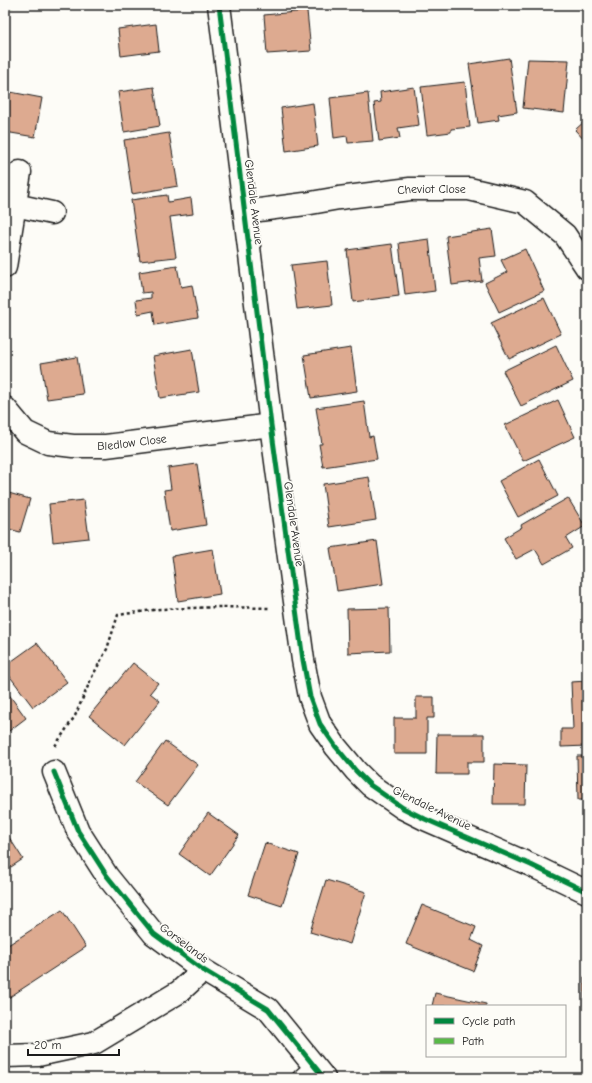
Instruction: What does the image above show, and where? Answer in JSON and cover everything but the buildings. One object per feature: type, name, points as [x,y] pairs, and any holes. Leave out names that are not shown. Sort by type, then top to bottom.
[{"type":"street","name":"Glendale Avenue","points":[[219,5],[271,425],[303,660],[310,698],[320,724],[360,776],[384,796],[403,808],[531,865],[587,892]]},
{"type":"street","points":[[5,267],[20,172]]},
{"type":"street","name":"Cheviot Close","points":[[245,212],[410,189],[469,189],[525,202],[565,235],[587,268]]},
{"type":"street","points":[[15,205],[52,213]]},
{"type":"street","name":"Bledlow Close","points":[[5,408],[25,432],[48,442],[73,446],[106,446],[271,425]]},
{"type":"street","name":"Gorselands","points":[[54,772],[78,831],[107,876],[154,934],[203,970],[268,1009],[313,1074]]},
{"type":"street","name":"Gorselands","points":[[5,1056],[38,1055],[94,1043],[179,992],[203,970]]},
{"type":"path","points":[[54,772],[55,747],[75,716],[106,649],[118,615],[160,609],[221,607],[296,609]]},
{"type":"marked path","points":[[5,6],[21,5]]},
{"type":"cycle path","points":[[219,5],[271,425],[303,660],[310,697],[320,724],[336,747],[356,771],[370,785],[403,808],[531,865],[587,892]]},
{"type":"cycle path","points":[[54,772],[78,831],[107,876],[154,934],[203,970],[268,1009],[324,1078]]}]
